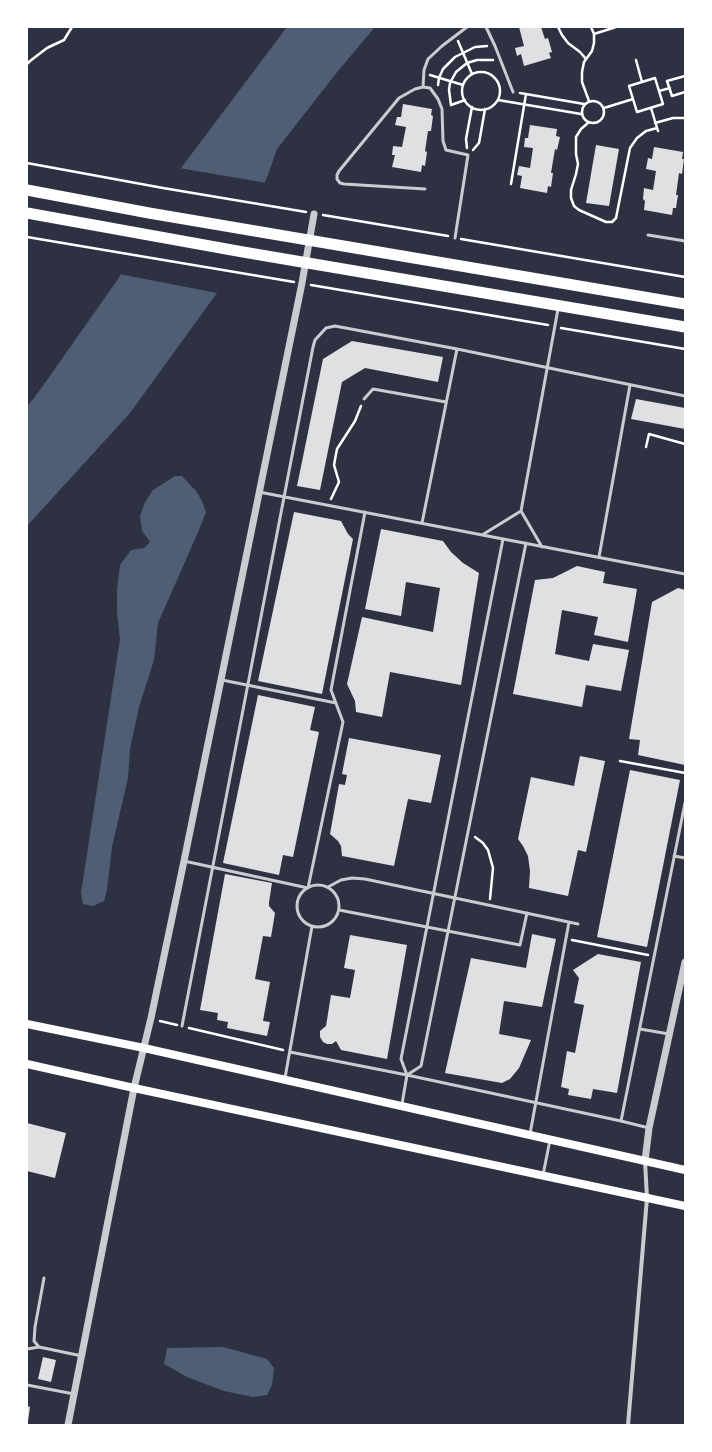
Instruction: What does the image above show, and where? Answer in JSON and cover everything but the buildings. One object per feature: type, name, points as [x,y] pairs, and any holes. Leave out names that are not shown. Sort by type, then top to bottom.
[{"type":"highway","points":[[27,190],[150,213],[685,304]]},
{"type":"highway","points":[[27,213],[243,252],[685,327]]},
{"type":"main road","points":[[27,1032],[31,1025],[144,1048],[685,1170]]},
{"type":"main road","points":[[27,1064],[685,1206]]},
{"type":"street","points":[[68,1425],[134,1088],[151,1018],[184,861],[302,283],[314,214]]},
{"type":"street","points":[[628,1425],[647,1198],[645,1161],[649,1128],[685,962]]},
{"type":"lane","points":[[423,87],[424,73],[428,59],[467,27]]},
{"type":"lane","points":[[486,27],[513,92]]},
{"type":"lane","points":[[425,189],[344,184],[340,183],[337,175],[399,98],[415,89],[423,87],[430,88],[436,96],[442,109],[443,142],[446,150],[468,155],[455,238]]},
{"type":"lane","points":[[648,235],[685,241]]},
{"type":"lane","points":[[542,546],[521,511],[559,305]]},
{"type":"lane","points":[[182,1026],[283,496],[313,347],[315,340],[320,333],[326,328],[335,326],[457,349],[685,396]]},
{"type":"lane","points":[[422,523],[457,349]]},
{"type":"lane","points":[[599,558],[630,385]]},
{"type":"lane","points":[[364,399],[373,390],[446,402]]},
{"type":"lane","points":[[259,492],[685,574]]},
{"type":"lane","points":[[482,535],[521,511]]},
{"type":"lane","points":[[308,888],[343,722],[331,690],[365,512]]},
{"type":"lane","points":[[401,1106],[407,1075],[401,1059],[503,539]]},
{"type":"lane","points":[[407,1075],[421,1066],[526,543]]},
{"type":"lane","points":[[221,680],[336,703]]},
{"type":"lane","points":[[621,1121],[685,803]]},
{"type":"lane","points":[[674,856],[685,858]]},
{"type":"lane","points":[[184,861],[308,888]]},
{"type":"lane","points":[[328,887],[342,880],[352,878],[365,879],[578,924]]},
{"type":"lane","points":[[315,885],[328,887],[333,891],[339,903],[337,917],[326,926],[312,926],[306,923],[301,918],[298,911],[297,904],[299,898],[308,888],[315,885]]},
{"type":"lane","points":[[339,910],[520,945],[527,913]]},
{"type":"lane","points":[[530,1135],[569,922]]},
{"type":"lane","points":[[285,1080],[312,926]]},
{"type":"lane","points":[[640,1029],[669,1034]]},
{"type":"lane","points":[[290,1052],[407,1075],[649,1128]]},
{"type":"lane","points":[[543,1176],[550,1140]]},
{"type":"lane","points":[[38,1347],[34,1341],[34,1327],[44,1278]]},
{"type":"lane","points":[[27,1349],[38,1347],[82,1356]]},
{"type":"lane","points":[[27,1385],[74,1394]]},
{"type":"path","points":[[27,64],[47,48],[64,40],[72,27]]},
{"type":"path","points":[[558,27],[568,43],[580,52],[586,59]]},
{"type":"path","points":[[589,101],[582,82],[582,72],[584,62],[592,51],[594,43],[594,34],[591,27]]},
{"type":"path","points":[[594,34],[616,27]]},
{"type":"path","points":[[455,36],[472,74]]},
{"type":"path","points":[[436,96],[439,78],[449,62],[462,52],[475,47],[495,46]]},
{"type":"path","points":[[451,105],[449,90],[451,81],[456,72],[467,64],[477,60],[500,59]]},
{"type":"path","points":[[636,60],[642,82]]},
{"type":"path","points":[[484,72],[491,74],[496,78],[501,90],[498,100],[492,107],[485,109],[472,107],[465,100],[462,91],[463,85],[467,78],[472,74],[484,72]]},
{"type":"path","points":[[424,73],[463,85]]},
{"type":"path","points":[[685,76],[668,81],[672,96],[685,92]]},
{"type":"path","points":[[655,78],[659,91],[663,104],[637,112],[629,86],[655,78]]},
{"type":"path","points":[[659,91],[670,88]]},
{"type":"path","points":[[501,90],[584,104]]},
{"type":"path","points":[[511,184],[526,94]]},
{"type":"path","points":[[604,108],[633,99]]},
{"type":"path","points":[[442,109],[465,100]]},
{"type":"path","points":[[498,100],[581,114]]},
{"type":"path","points":[[589,101],[598,101],[604,108],[604,114],[600,121],[592,123],[583,118],[581,110],[584,104],[589,101]]},
{"type":"path","points":[[468,155],[466,139],[472,107]]},
{"type":"path","points":[[589,122],[581,129],[576,137],[576,154],[578,164],[571,190],[571,198],[574,206],[579,210],[606,222],[612,222],[616,218],[630,148],[637,138],[646,131],[657,130],[651,108]]},
{"type":"path","points":[[468,155],[479,143],[485,109]]},
{"type":"path","points":[[655,123],[673,118],[685,118]]},
{"type":"path","points":[[27,163],[163,188],[685,277]]},
{"type":"path","points":[[27,237],[685,349]]},
{"type":"path","points":[[328,505],[337,488],[338,482],[334,465],[337,449],[355,421],[364,399]]},
{"type":"path","points":[[646,447],[649,434],[685,444]]},
{"type":"path","points":[[620,761],[685,773]]},
{"type":"path","points":[[468,831],[483,843],[488,850],[493,868],[490,905]]},
{"type":"path","points":[[566,938],[654,956]]},
{"type":"path","points":[[151,1018],[290,1052]]},
{"type":"water","points":[[287,27],[375,27],[338,71],[277,149],[268,175],[217,293],[130,413],[27,526],[27,407],[118,279],[181,168]]},
{"type":"water","points":[[175,476],[182,476],[196,491],[206,512],[158,623],[154,660],[139,707],[130,749],[128,778],[112,847],[107,890],[104,901],[93,906],[83,904],[81,893],[120,639],[117,613],[117,589],[120,565],[131,550],[144,548],[150,542],[142,531],[140,516],[145,502],[153,490]]},
{"type":"water","points":[[223,1347],[267,1359],[274,1368],[272,1385],[267,1395],[253,1397],[224,1391],[187,1377],[164,1364],[167,1348]]},
{"type":"pier","points":[[179,168],[267,183],[227,276],[217,293],[119,274]]}]
